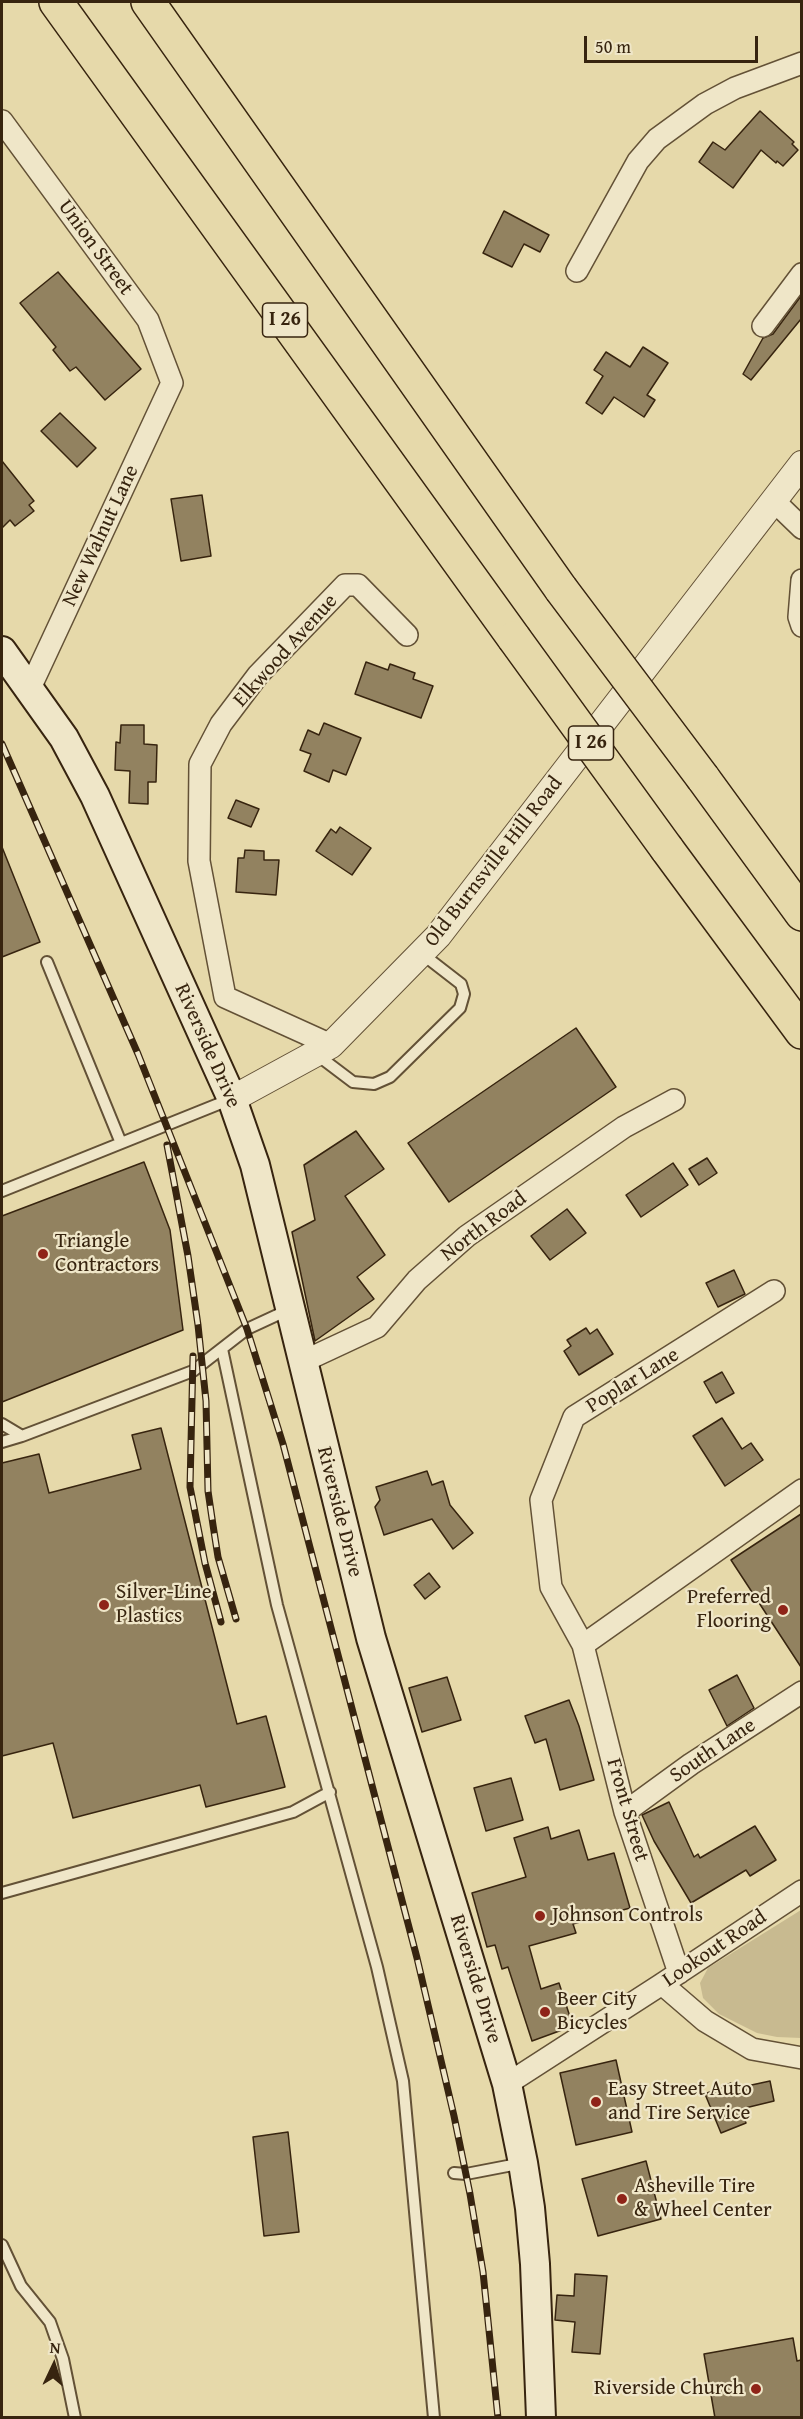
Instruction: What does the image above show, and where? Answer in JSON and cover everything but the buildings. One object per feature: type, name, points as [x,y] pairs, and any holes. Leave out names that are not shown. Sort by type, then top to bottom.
[{"type":"highway","name":"I 26","points":[[56,2],[801,1032]]},
{"type":"highway","points":[[148,2],[561,589],[703,778],[801,914]]},
{"type":"main road","name":"Riverside Drive","points":[[2,651],[64,738],[95,796],[232,1099],[255,1165],[370,1638],[507,2084],[524,2163],[535,2264],[541,2418]]},
{"type":"street","points":[[577,271],[638,161],[657,139],[705,104],[735,88],[801,63]]},
{"type":"street","name":"Union Street","points":[[2,121],[148,321],[172,383]]},
{"type":"street","points":[[763,326],[801,274]]},
{"type":"street","name":"New Walnut Lane","points":[[30,688],[172,383]]},
{"type":"street","name":"Old Burnsville Hill Road","points":[[232,1099],[323,1049],[438,936],[801,464]]},
{"type":"street","points":[[774,501],[801,528]]},
{"type":"street","points":[[801,580],[799,617],[801,626]]},
{"type":"street","name":"Elkwood Avenue","points":[[323,1049],[225,998],[199,861],[200,764],[221,724],[258,675],[345,585],[358,585],[406,635]]},
{"type":"street","name":"North Road","points":[[302,1362],[377,1327],[417,1280],[467,1236],[624,1127],[674,1100]]},
{"type":"street","name":"Poplar Lane","points":[[583,1645],[551,1587],[541,1500],[574,1418],[774,1291]]},
{"type":"street","points":[[583,1645],[801,1490]]},
{"type":"street","name":"Front Street","points":[[583,1645],[625,1812],[671,1979]]},
{"type":"street","name":"South Lane","points":[[625,1812],[691,1764],[801,1692]]},
{"type":"street","name":"Lookout Road","points":[[507,2084],[671,1979],[801,1891]]},
{"type":"street","points":[[671,1979],[705,2021],[752,2049],[801,2058]]},
{"type":"lane","points":[[323,1049],[352,1082],[374,1084],[390,1077],[460,1008],[464,994],[461,984],[421,953]]},
{"type":"lane","points":[[47,962],[121,1143]]},
{"type":"lane","points":[[2,1191],[232,1099]]},
{"type":"lane","points":[[2,1442],[193,1371],[247,1329],[290,1309]]},
{"type":"lane","points":[[222,1350],[277,1605],[377,1967],[403,2081],[434,2418]]},
{"type":"lane","points":[[2,1424],[22,1436]]},
{"type":"lane","points":[[2,1893],[293,1812],[330,1792]]},
{"type":"lane","points":[[454,2173],[466,2174],[524,2163]]},
{"type":"lane","points":[[2,2245],[21,2286],[50,2322],[63,2360],[75,2418]]},
{"type":"shaded area","points":[[801,1910],[801,2038],[757,2033],[719,2014],[703,1998],[700,1983],[708,1968]]},
{"type":"railway","points":[[2,744],[138,1054],[247,1329],[283,1444],[417,1958],[454,2116],[483,2272],[498,2418]]},
{"type":"railway","points":[[167,1145],[188,1256],[198,1325],[206,1401],[208,1491],[218,1557],[236,1619]]},
{"type":"railway","points":[[193,1356],[190,1487],[205,1563],[221,1622]]},
{"type":"place","name":"Triangle Contractors","points":[[43,1254]]},
{"type":"place","name":"Silver-Line Plastics","points":[[104,1605]]},
{"type":"place","name":"Preferred Flooring","points":[[783,1610]]},
{"type":"place","name":"Johnson Controls","points":[[540,1916]]},
{"type":"place","name":"Beer City Bicycles","points":[[545,2012]]},
{"type":"place","name":"Easy Street Auto and Tire Service","points":[[596,2102]]},
{"type":"place","name":"Asheville Tire & Wheel Center","points":[[622,2199]]},
{"type":"place","name":"Riverside Church","points":[[756,2389]]}]
